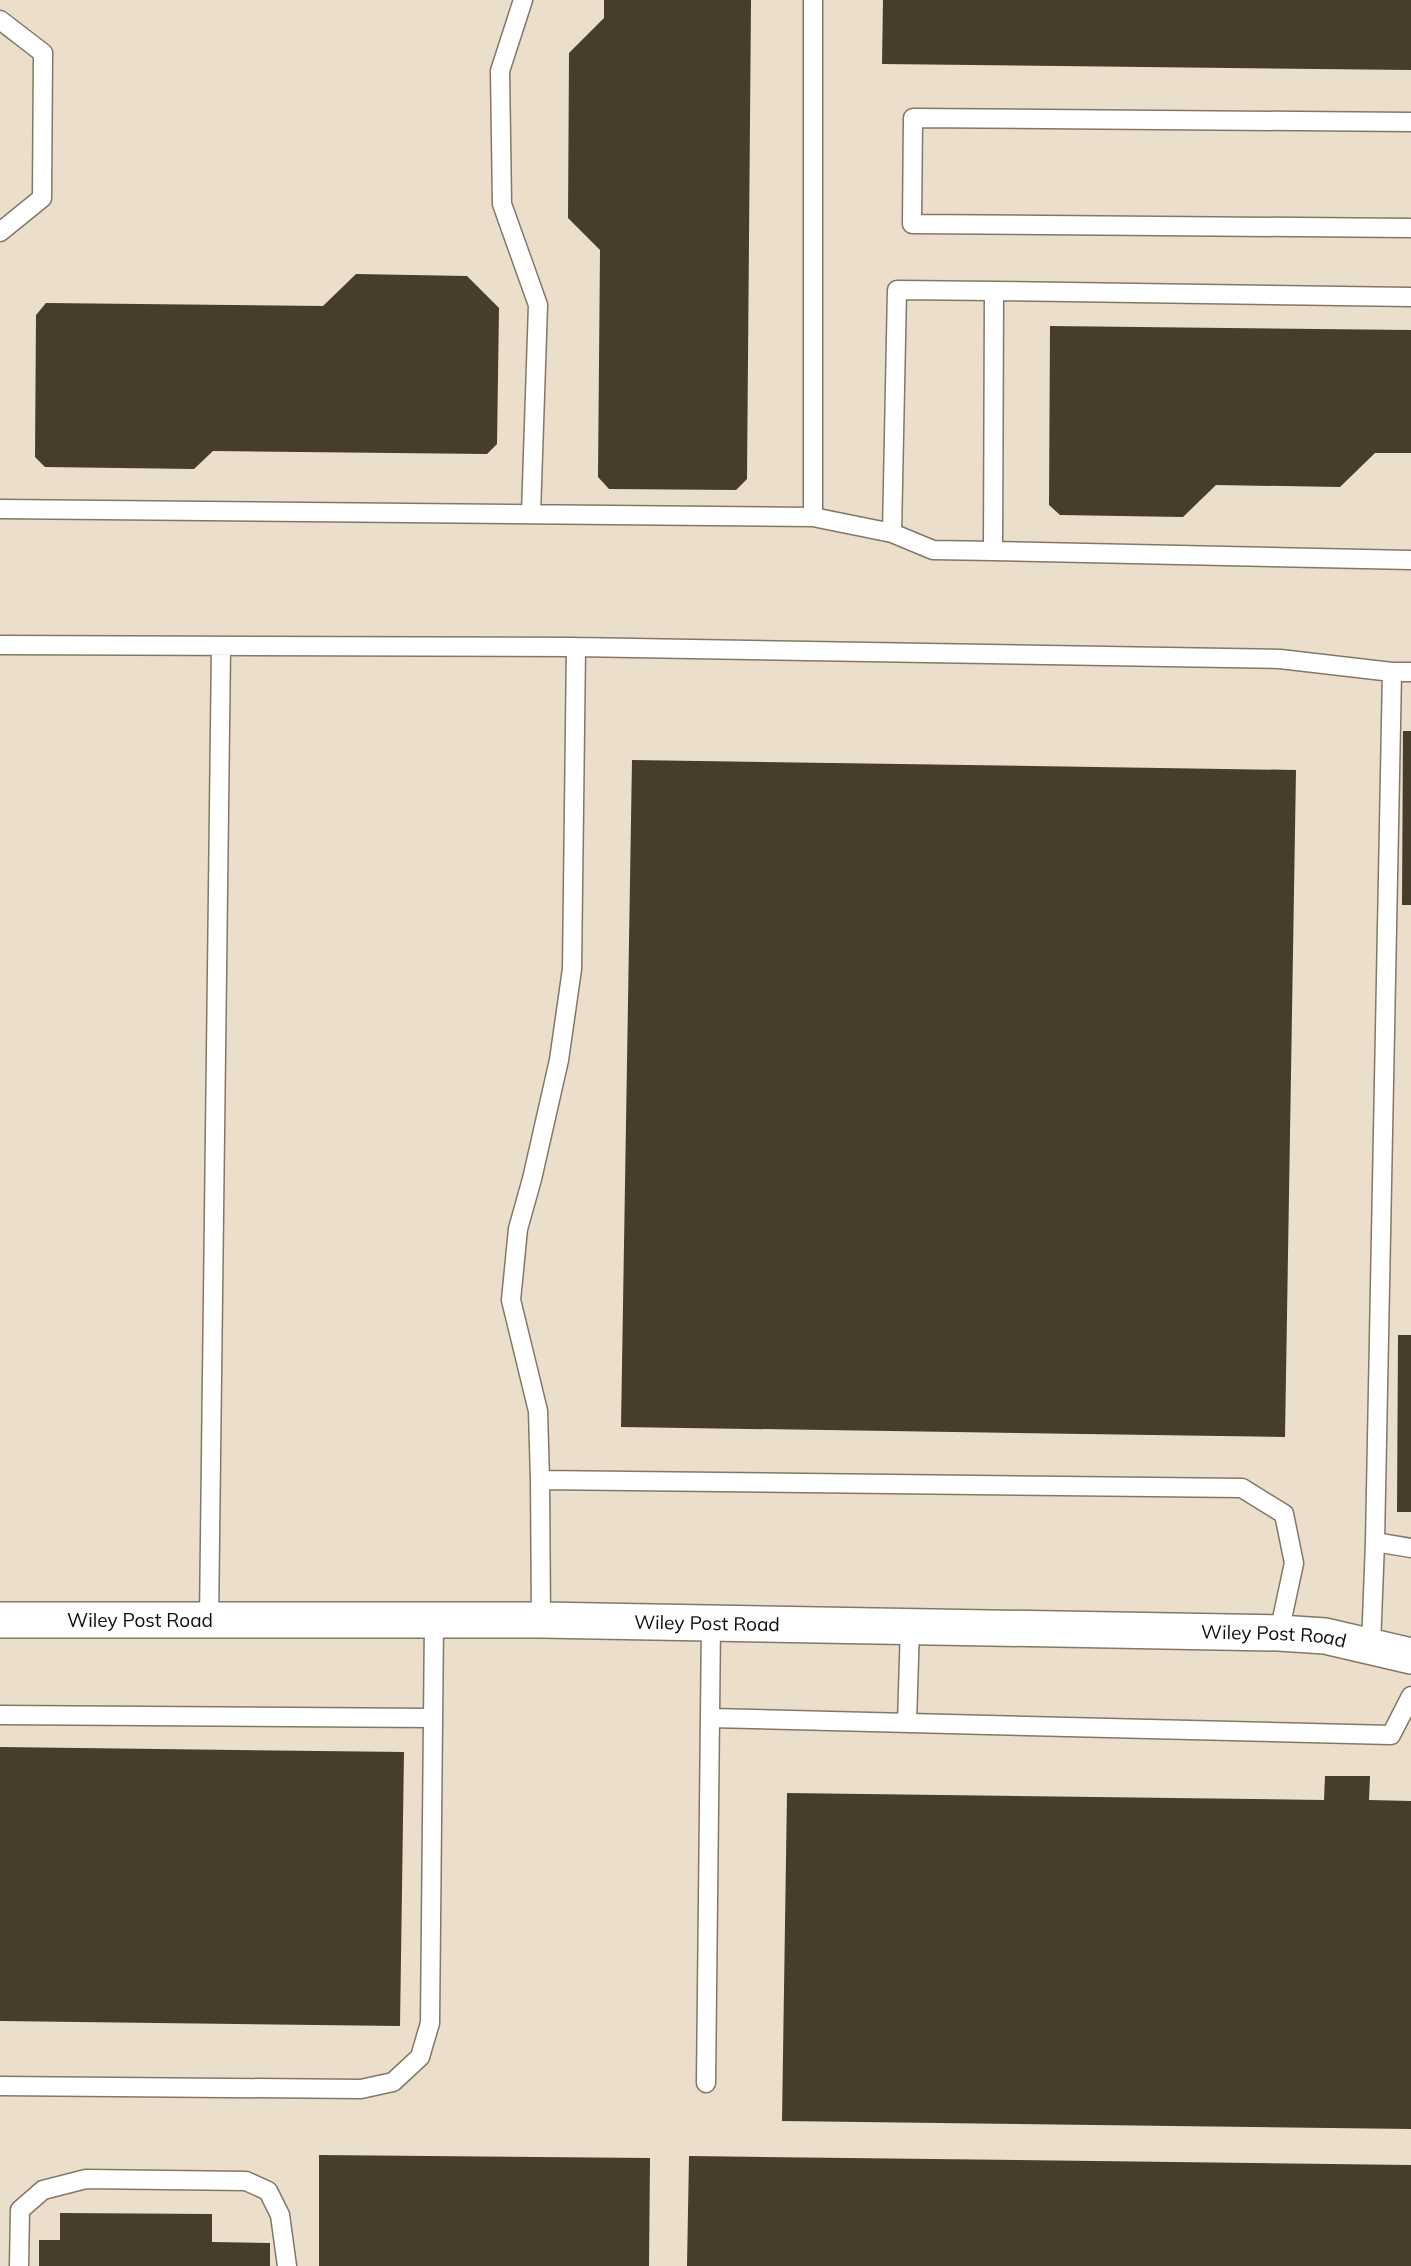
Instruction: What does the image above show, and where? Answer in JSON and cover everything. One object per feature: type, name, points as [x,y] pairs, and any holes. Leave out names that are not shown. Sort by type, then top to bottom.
[{"type":"street","name":"Wiley Post Road","points":[[0,1619],[541,1620],[1279,1633],[1325,1636],[1411,1656]]},
{"type":"lane","points":[[523,0],[500,71],[502,204],[538,305],[531,514]]},
{"type":"lane","points":[[813,0],[813,517]]},
{"type":"lane","points":[[0,20],[43,53],[42,198],[0,232]]},
{"type":"lane","points":[[1411,121],[913,118],[912,224],[1411,228]]},
{"type":"lane","points":[[892,533],[897,290],[1411,297]]},
{"type":"lane","points":[[993,551],[994,291]]},
{"type":"lane","points":[[0,509],[813,517],[892,533],[933,550],[1411,560]]},
{"type":"lane","points":[[0,645],[576,647],[1280,659],[1411,672]]},
{"type":"lane","points":[[209,1620],[221,646]]},
{"type":"lane","points":[[541,1620],[538,1411],[512,1300],[518,1229],[559,1060],[572,968],[576,647]]},
{"type":"lane","points":[[1371,1646],[1392,672]]},
{"type":"lane","points":[[540,1480],[1242,1488],[1284,1514],[1294,1563],[1279,1633]]},
{"type":"lane","points":[[1375,1542],[1411,1548]]},
{"type":"lane","points":[[0,2085],[361,2089],[393,2082],[420,2057],[430,2023],[433,1621]]},
{"type":"lane","points":[[706,2083],[711,1623]]},
{"type":"lane","points":[[907,1723],[910,1626]]},
{"type":"lane","points":[[710,1718],[1391,1735],[1411,1696]]},
{"type":"lane","points":[[0,1715],[433,1718]]},
{"type":"lane","points":[[19,2266],[20,2210],[43,2190],[86,2179],[246,2181],[268,2191],[280,2215],[287,2266]]},
{"type":"building","points":[[604,0],[751,0],[747,479],[736,490],[609,489],[598,477],[600,250],[568,218],[569,53],[604,18]]},
{"type":"building","points":[[883,0],[1411,0],[1411,70],[882,64]]},
{"type":"building","points":[[356,274],[467,276],[499,308],[497,444],[487,454],[213,451],[194,469],[45,467],[35,457],[36,315],[46,303],[323,306]]},
{"type":"building","points":[[1050,326],[1411,330],[1411,453],[1375,453],[1340,487],[1216,485],[1183,517],[1060,515],[1049,505]]},
{"type":"building","points":[[1403,731],[1411,731],[1411,905],[1402,905]]},
{"type":"building","points":[[632,760],[1296,770],[1285,1437],[621,1427]]},
{"type":"building","points":[[1398,1335],[1411,1335],[1411,1512],[1397,1512]]},
{"type":"building","points":[[0,1747],[404,1752],[400,2026],[0,2021]]},
{"type":"building","points":[[1325,1776],[1370,1776],[1369,1800],[1411,1801],[1411,2129],[782,2121],[787,1793],[1324,1800]]},
{"type":"building","points":[[319,2155],[650,2158],[649,2266],[319,2266]]},
{"type":"building","points":[[689,2156],[1411,2165],[1411,2266],[687,2266]]},
{"type":"building","points":[[60,2213],[212,2214],[212,2242],[270,2243],[270,2266],[39,2266],[39,2240],[60,2240]]}]
